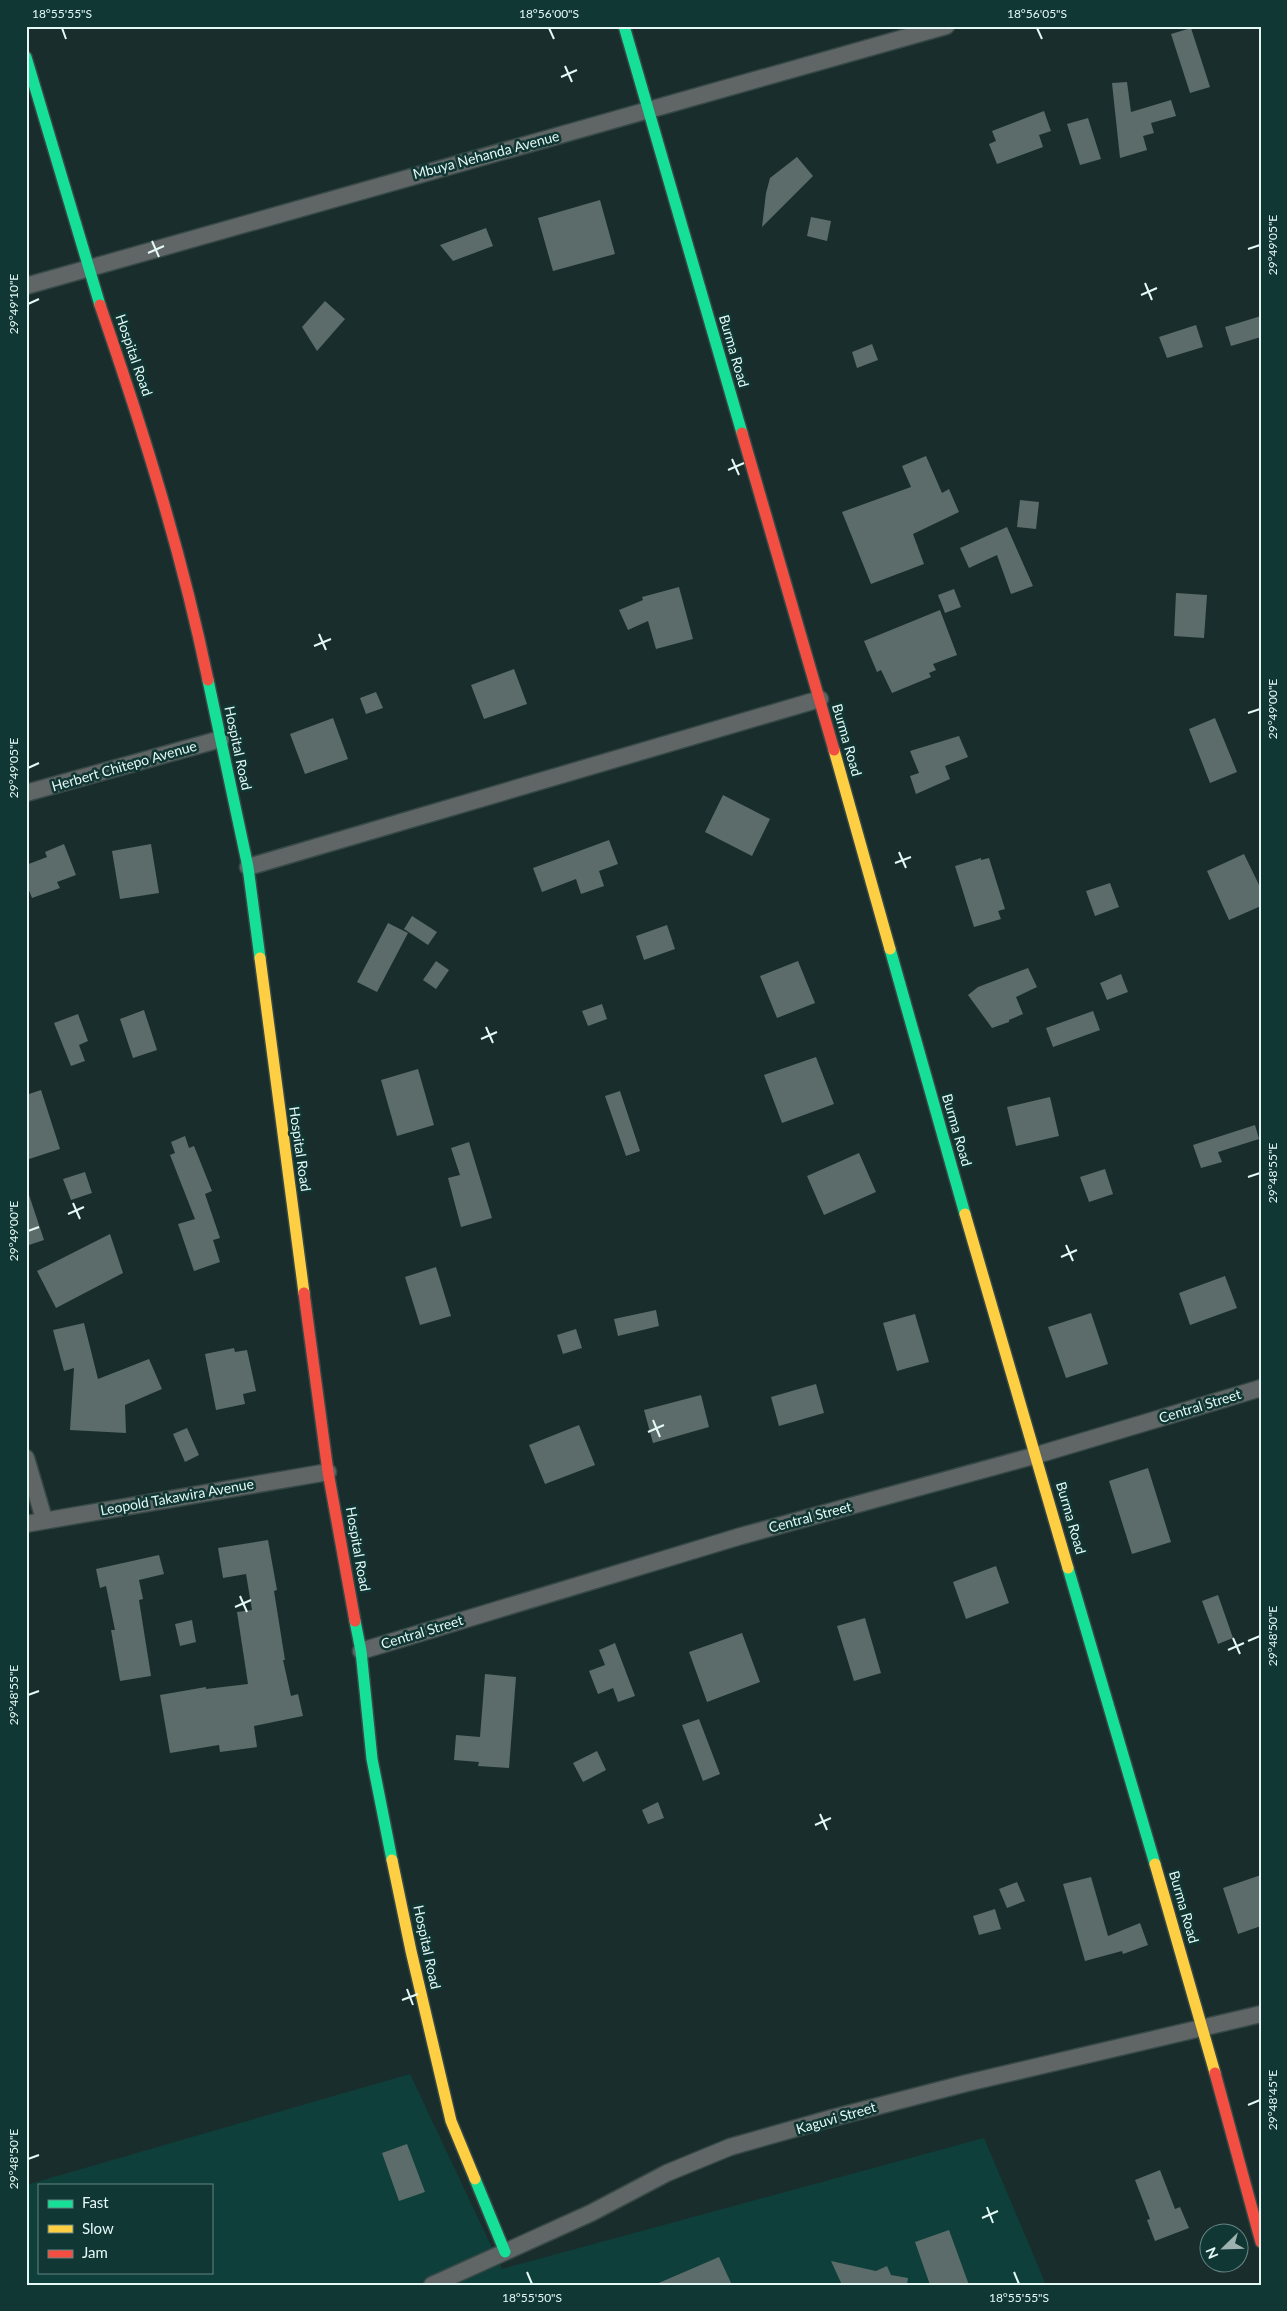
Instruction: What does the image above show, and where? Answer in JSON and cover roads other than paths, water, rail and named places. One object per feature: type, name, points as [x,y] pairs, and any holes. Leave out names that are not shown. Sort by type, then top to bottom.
[{"type":"street","name":"Burma Road","points":[[624,26],[820,699],[962,1205],[1037,1455],[1203,2027],[1261,2242]]},
{"type":"street","name":"Mbuya Nehanda Avenue","points":[[26,286],[946,26]]},
{"type":"street","name":"Hospital Road","points":[[26,57],[88,269],[149,447],[190,593],[248,867],[328,1472],[361,1651],[372,1759],[411,1951],[451,2121],[505,2252]]},
{"type":"street","points":[[248,867],[820,699]]},
{"type":"street","name":"Herbert Chitepo Avenue","points":[[26,793],[221,739]]},
{"type":"street","name":"Central Street","points":[[361,1651],[741,1536],[1037,1455],[1261,1388]]},
{"type":"street","points":[[26,1458],[44,1519]]},
{"type":"street","name":"Leopold Takawira Avenue","points":[[26,1524],[44,1519],[328,1472]]},
{"type":"street","name":"Kaguvi Street","points":[[432,2285],[591,2213],[668,2173],[730,2147],[832,2118],[1261,2014]]}]
